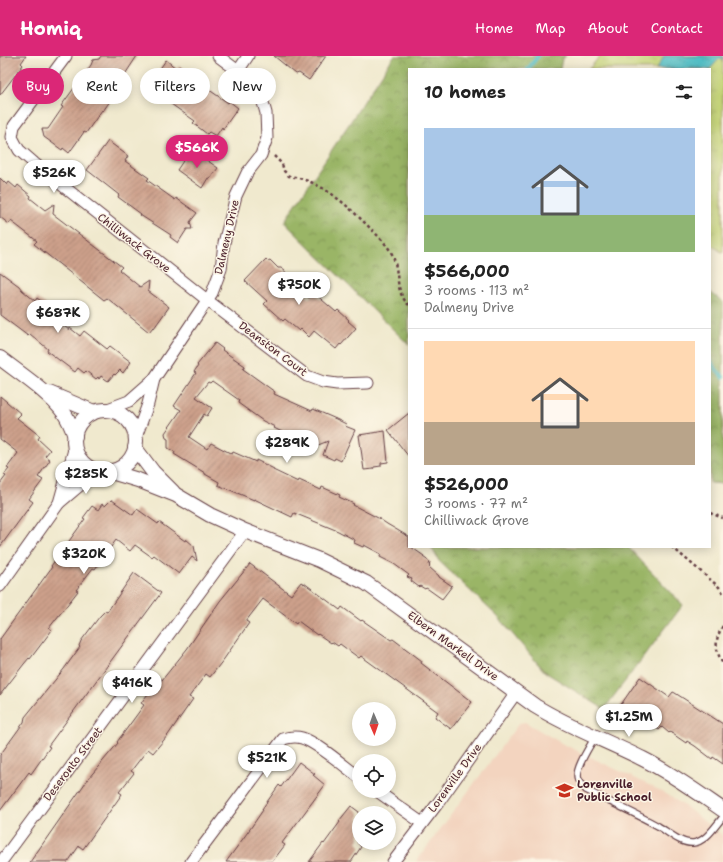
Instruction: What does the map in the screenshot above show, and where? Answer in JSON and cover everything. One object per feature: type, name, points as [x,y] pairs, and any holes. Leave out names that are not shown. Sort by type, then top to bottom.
[{"type":"street","name":"Chilliwack Grove","points":[[66,56],[14,126],[12,137],[19,150],[207,300]]},
{"type":"street","name":"Dalmeny Drive","points":[[218,56],[234,68]]},
{"type":"street","points":[[240,68],[248,56]]},
{"type":"street","name":"Dalmeny Drive","points":[[100,411],[129,402],[154,379],[212,293],[221,270],[224,244],[236,196],[247,173],[260,155],[267,138],[266,113],[263,104]]},
{"type":"street","name":"Deanston Court","points":[[207,300],[307,376],[323,382],[337,384],[368,383]]},
{"type":"street","points":[[0,358],[41,390],[64,413],[75,441],[78,456],[88,466],[103,471]]},
{"type":"street","name":"Dalmeny Drive","points":[[136,442],[154,379]]},
{"type":"street","points":[[0,586],[60,503],[103,471],[119,468],[128,462],[134,453],[136,442],[133,427],[127,418],[118,412],[100,411],[41,390]]},
{"type":"street","points":[[60,503],[78,426],[85,417],[100,411]]},
{"type":"street","name":"Elbern Markell Drive","points":[[136,442],[153,472],[176,495]]},
{"type":"street","name":"Elbern Markell Drive","points":[[103,471],[138,480],[176,495],[210,515],[245,531],[320,560],[366,583],[516,693],[546,713],[665,771],[723,810]]},
{"type":"street","name":"Deseronto Street","points":[[1,862],[245,531]]},
{"type":"street","name":"Lorenville Drive","points":[[393,862],[516,693]]},
{"type":"street","points":[[191,862],[283,739],[301,737],[312,742],[352,773]]},
{"type":"street","points":[[387,798],[422,824]]},
{"type":"lane","points":[[595,737],[578,768],[576,775],[578,782],[586,790],[658,826],[688,843],[694,843],[701,840],[723,818]]},
{"type":"path","points":[[274,156],[282,164],[284,170],[289,176],[301,178],[324,189],[353,211],[384,241],[392,254],[397,268],[399,291],[402,298],[408,304]]},
{"type":"path","points":[[711,513],[723,518]]},
{"type":"path","points":[[673,548],[719,587],[723,593]]},
{"type":"path","points":[[723,626],[718,635],[716,645],[718,655],[723,664]]},
{"type":"shaded area","name":"Lorenville Public School","points":[[525,722],[563,744],[668,795],[686,807],[723,836],[723,862],[416,862],[519,723]]},
{"type":"green space","points":[[394,56],[566,56],[562,59],[560,68],[408,68],[408,344],[284,222]]},
{"type":"green space","points":[[600,56],[723,56],[723,253],[711,245],[711,68],[590,68]]},
{"type":"green space","points":[[711,293],[723,302],[723,484],[711,483]]},
{"type":"green space","points":[[432,548],[629,548],[683,605],[604,709],[545,672],[498,617],[439,561]]},
{"type":"water","points":[[664,56],[723,56],[723,59],[719,59],[711,68],[658,68]]},
{"type":"building","points":[[0,56],[26,56],[21,63],[23,65],[21,68],[12,68],[12,79],[0,95]]},
{"type":"building","points":[[101,56],[137,56],[129,68],[89,68],[93,60],[99,59]]},
{"type":"building","points":[[274,56],[326,56],[309,80],[299,73],[296,74]]},
{"type":"building","points":[[166,60],[176,68],[160,68]]},
{"type":"building","points":[[210,90],[218,96],[218,104],[233,104],[238,108],[216,136],[209,132],[207,134],[193,123],[195,121],[171,104],[210,104]]},
{"type":"building","points":[[72,91],[72,104],[108,104],[86,133],[84,132],[69,153],[63,148],[62,150],[44,137],[42,129],[48,129],[63,107],[61,106],[64,104]]},
{"type":"building","points":[[108,141],[128,156],[125,161],[149,178],[147,180],[175,200],[176,198],[197,213],[190,222],[192,229],[187,229],[178,243],[170,237],[171,235],[140,215],[141,214],[118,197],[119,195],[87,170]]},
{"type":"building","points":[[191,149],[218,168],[210,179],[208,178],[202,188],[177,170]]},
{"type":"building","points":[[0,178],[7,185],[9,182],[16,188],[18,185],[31,196],[30,198],[45,210],[54,204],[53,214],[122,267],[119,270],[140,287],[149,281],[148,291],[169,307],[154,328],[153,327],[149,332],[107,298],[104,300],[34,244],[37,241],[11,221],[9,224],[0,217]]},
{"type":"building","points":[[266,259],[268,261],[270,260],[278,268],[285,271],[286,280],[291,280],[295,283],[295,285],[309,298],[314,293],[336,312],[338,310],[356,328],[341,345],[340,344],[336,349],[314,331],[309,337],[301,329],[299,331],[285,319],[283,321],[264,304],[267,301],[245,281]]},
{"type":"building","points":[[0,272],[19,286],[35,301],[37,298],[57,313],[54,318],[69,330],[70,328],[80,336],[84,331],[107,349],[110,346],[131,362],[123,373],[120,370],[108,381],[101,376],[99,379],[98,377],[96,379],[86,371],[84,373],[78,368],[75,372],[47,351],[48,349],[30,334],[28,336],[0,315]]},
{"type":"building","points":[[215,343],[223,349],[222,350],[245,366],[243,369],[275,392],[274,394],[312,411],[313,409],[336,419],[346,424],[345,426],[355,430],[341,461],[335,458],[334,460],[323,455],[328,441],[311,448],[307,446],[306,444],[263,421],[238,403],[239,400],[212,381],[210,383],[208,382],[196,397],[212,408],[207,416],[204,414],[189,437],[207,449],[211,443],[232,454],[233,452],[256,462],[256,460],[298,482],[299,480],[321,490],[322,487],[340,495],[339,497],[354,504],[353,505],[408,536],[408,548],[412,548],[424,556],[423,557],[430,562],[429,567],[439,577],[452,586],[442,599],[428,589],[419,587],[411,581],[412,579],[407,577],[409,575],[394,564],[380,557],[381,554],[364,545],[363,547],[354,543],[355,540],[338,531],[294,513],[292,517],[254,499],[218,485],[219,482],[174,454],[175,452],[168,448],[168,439],[166,438],[165,433],[181,410],[174,406],[196,373],[194,372],[198,366],[197,365]]},
{"type":"building","points":[[0,396],[21,414],[17,418],[40,436],[38,439],[50,450],[45,456],[50,460],[38,477],[43,480],[29,499],[33,502],[0,547],[0,484],[6,476],[4,475],[9,469],[7,468],[18,453],[0,439]]},
{"type":"building","points":[[408,414],[408,456],[388,430]]},
{"type":"building","points":[[385,431],[388,462],[381,463],[381,466],[374,467],[373,469],[364,470],[359,435]]},
{"type":"building","points":[[111,500],[133,515],[137,509],[158,524],[159,522],[185,541],[186,539],[194,546],[197,561],[192,557],[179,574],[154,555],[152,557],[135,545],[130,551],[116,540],[95,569],[93,568],[76,590],[78,591],[49,628],[52,630],[0,695],[0,639],[52,567],[51,566],[85,519],[83,518],[92,506],[98,510],[102,504],[105,506]]},
{"type":"building","points":[[250,564],[291,595],[301,582],[304,583],[340,610],[342,607],[391,640],[393,639],[422,661],[421,663],[472,702],[451,729],[435,717],[438,712],[361,656],[359,658],[340,644],[338,646],[332,642],[331,643],[298,621],[296,624],[263,599],[246,621],[249,623],[224,659],[210,677],[206,674],[189,697],[193,699],[168,735],[153,753],[148,749],[131,771],[134,773],[119,792],[122,794],[83,849],[79,846],[68,862],[30,862],[88,779],[118,743],[117,742],[144,705],[141,703],[187,649],[220,601]]},
{"type":"building","points":[[134,573],[161,593],[48,746],[50,747],[31,774],[29,772],[0,811],[0,755],[24,722],[25,717],[64,669],[80,647],[81,641],[100,616],[105,611],[107,612]]},
{"type":"building","points":[[640,677],[669,697],[673,692],[675,693],[723,724],[723,764],[713,757],[712,759],[687,741],[686,743],[662,727],[659,730],[643,718],[642,721],[620,706]]},
{"type":"building","points":[[299,762],[315,774],[313,775],[325,785],[282,843],[285,845],[272,862],[226,862],[279,785],[281,787]]},
{"type":"building","points":[[351,806],[352,807],[352,850],[359,850],[351,862],[309,862],[323,843],[324,844],[340,822],[339,821]]},
{"type":"waterway","points":[[529,68],[538,56]]},
{"type":"waterway","points":[[711,362],[723,377]]},
{"type":"place","name":"Lorenville Public School","points":[[564,790]]}]
